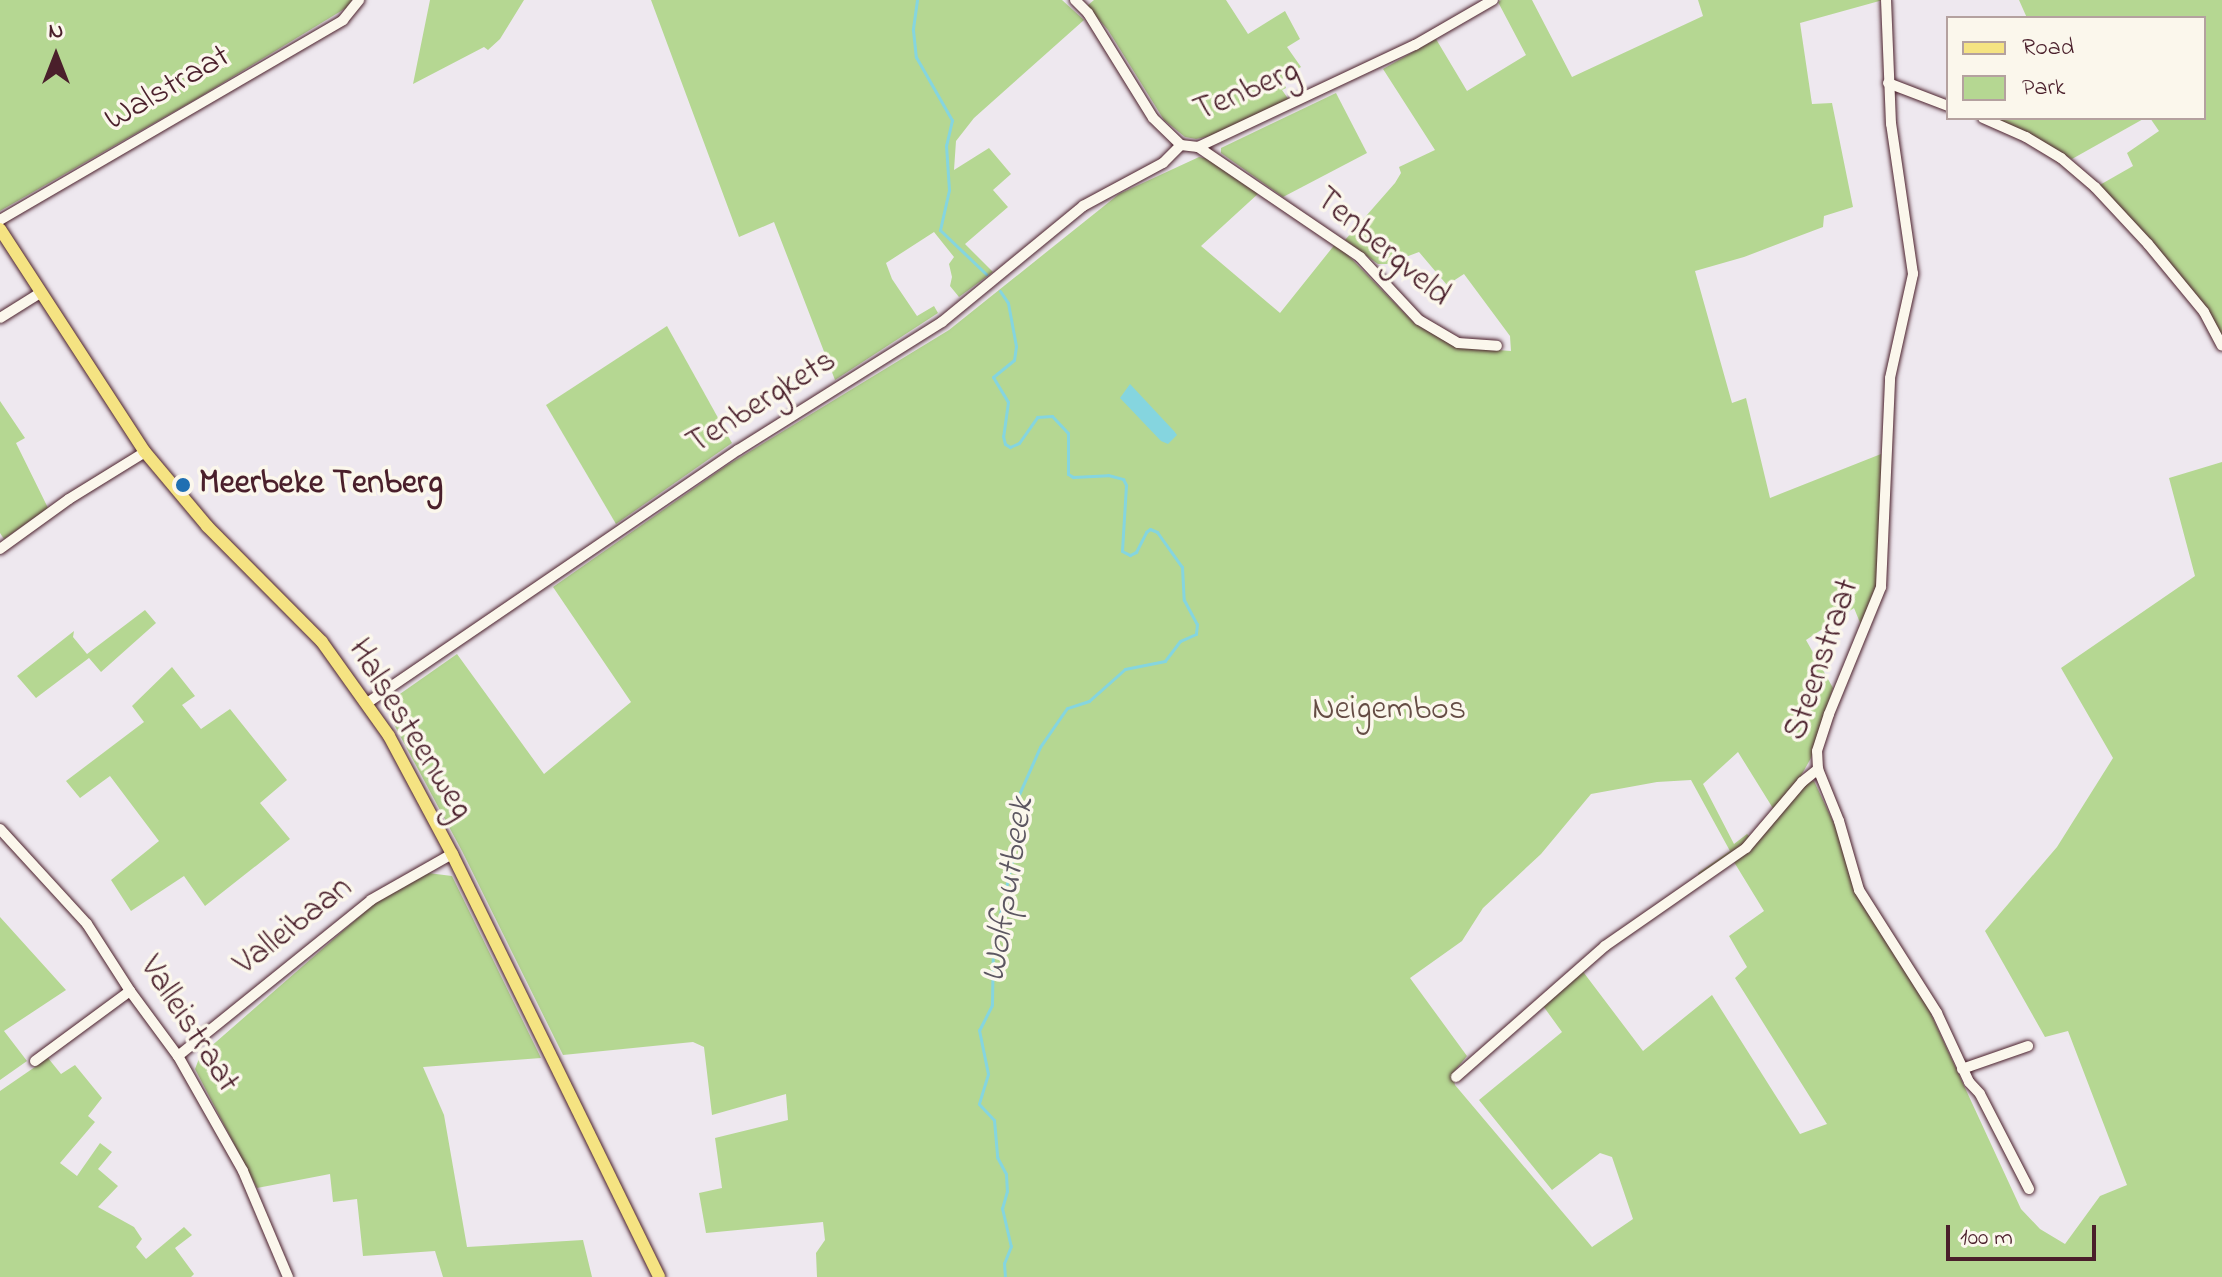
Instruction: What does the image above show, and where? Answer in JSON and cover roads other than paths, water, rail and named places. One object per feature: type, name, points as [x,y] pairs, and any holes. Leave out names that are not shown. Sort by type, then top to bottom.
[{"type":"main road","name":"Halsesteenweg","points":[[0,229],[145,452],[207,526],[322,642],[367,703],[409,770],[452,854],[659,1277]]},
{"type":"street","name":"Walstraat","points":[[0,220],[343,20],[359,0]]},
{"type":"street","name":"Tenberg","points":[[1075,0],[1088,13],[1153,118],[1181,145],[1198,147],[1415,45],[1493,0]]},
{"type":"street","name":"Steenstraat","points":[[1456,1077],[1605,946],[1746,848],[1802,782],[1818,769],[1817,751],[1829,714],[1881,587],[1890,378],[1913,274],[1896,165],[1888,83],[1886,0]]},
{"type":"street","points":[[1888,83],[1946,105]]},
{"type":"street","points":[[1988,120],[2026,137],[2061,158],[2095,187],[2148,244],[2204,312],[2222,346]]},
{"type":"street","name":"Tenbergkets","points":[[367,703],[738,450],[942,322],[1083,206],[1163,163],[1181,145]]},
{"type":"street","name":"Tenbergveld","points":[[1198,147],[1360,257],[1419,320],[1458,343],[1497,346]]},
{"type":"street","points":[[0,318],[40,293]]},
{"type":"street","points":[[0,549],[69,499],[145,452]]},
{"type":"street","points":[[1818,769],[1839,821],[1859,890],[1937,1013],[1962,1069],[2029,1189]]},
{"type":"street","name":"Valleistraat","points":[[0,829],[87,924],[130,991],[178,1056],[243,1171],[288,1277]]},
{"type":"street","name":"Valleibaan","points":[[178,1056],[371,900],[452,854]]},
{"type":"street","points":[[35,1061],[130,991]]},
{"type":"street","points":[[1962,1069],[2028,1046]]},
{"type":"water","points":[[1130,384],[1177,435],[1168,444],[1161,441],[1120,398]]},
{"type":"waterway","name":"Wolfputbeek","points":[[917,0],[913,30],[916,57],[952,120],[946,145],[949,190],[940,230],[986,274]]},
{"type":"waterway","name":"Wolfputbeek","points":[[1000,291],[1008,303],[1016,346],[1014,360],[993,377],[1008,402],[1003,436],[1005,444],[1010,447],[1019,443],[1037,417],[1052,416],[1068,433],[1068,474],[1073,477],[1108,475],[1123,479],[1126,485],[1122,551],[1130,555],[1136,552],[1146,532],[1150,529],[1157,532],[1182,567],[1184,600],[1197,624],[1196,634],[1180,641],[1165,661],[1125,669],[1089,701],[1067,708],[1040,747],[1017,799],[1014,852],[993,945],[992,1005],[979,1030],[988,1074],[979,1104],[994,1120],[997,1157],[1006,1174],[1007,1191],[1002,1208],[1011,1246],[1004,1263],[1005,1277]]},
{"type":"place","name":"Meerbeke Tenberg","points":[[183,485]]},
{"type":"park label","name":"Neigembos","points":[[1389,711]]}]
